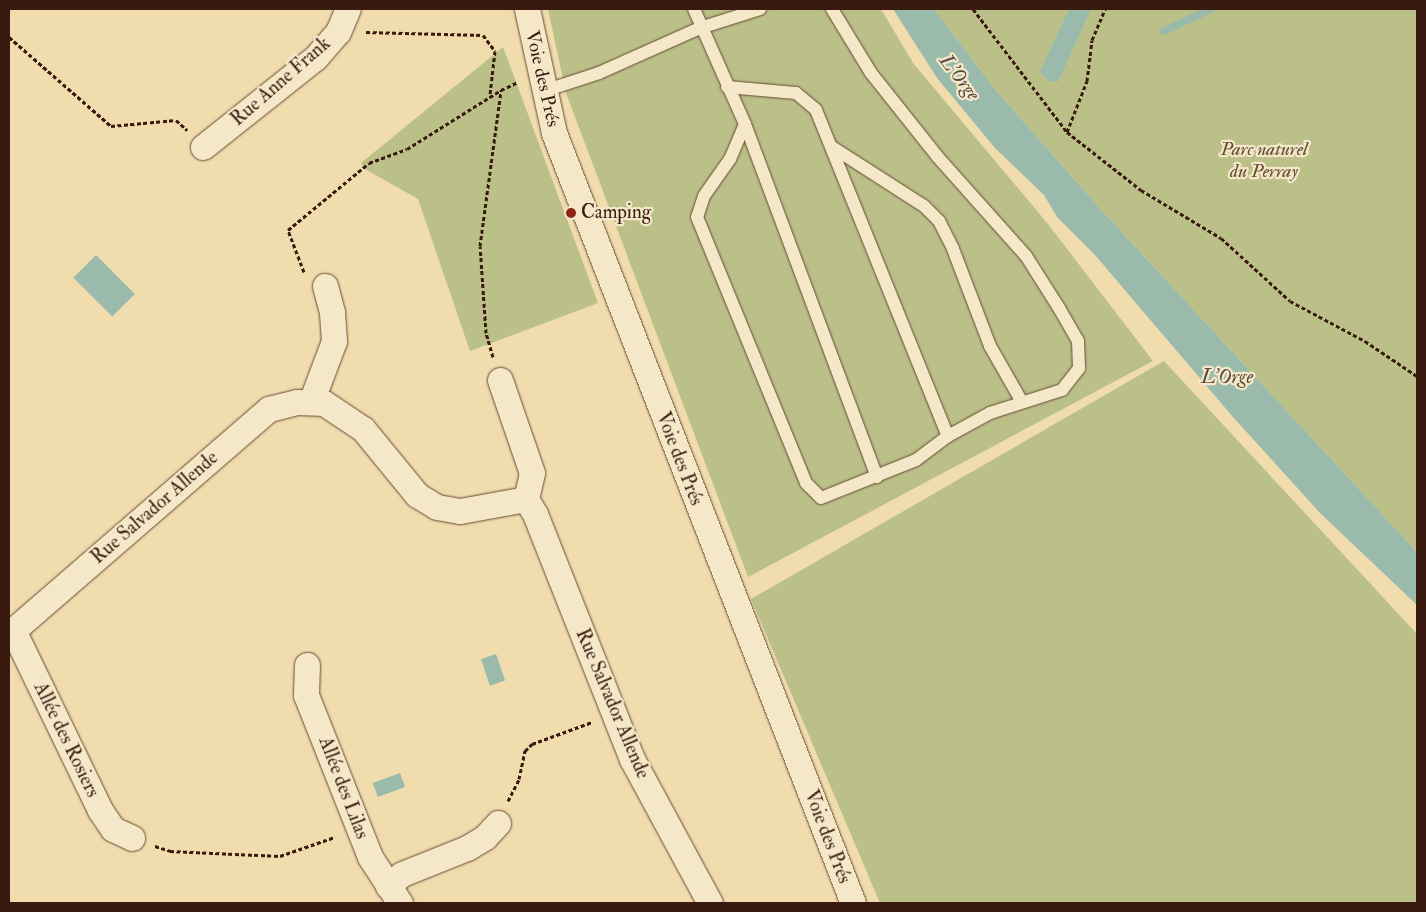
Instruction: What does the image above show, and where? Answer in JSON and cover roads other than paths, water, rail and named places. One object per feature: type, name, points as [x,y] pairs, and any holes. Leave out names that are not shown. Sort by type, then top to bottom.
[{"type":"street","name":"Rue Anne Frank","points":[[203,147],[316,57],[338,32],[348,9]]},
{"type":"street","name":"Voie des Prés","points":[[527,9],[554,133],[853,903]]},
{"type":"street","points":[[311,402],[334,341],[332,312],[325,286]]},
{"type":"street","points":[[500,380],[532,473],[526,499]]},
{"type":"street","name":"Rue Salvador Allende","points":[[11,632],[269,409],[311,402],[324,403],[346,415],[363,429],[417,495],[437,507],[460,511],[526,499],[535,514],[632,759],[710,903]]},
{"type":"street","name":"Allée des Rosiers","points":[[11,632],[100,810],[113,829],[132,838]]},
{"type":"street","name":"Allée des Lilas","points":[[307,665],[306,695],[370,857],[394,895]]},
{"type":"street","points":[[394,895],[402,874],[467,848],[485,837],[498,823]]},
{"type":"lane","points":[[694,9],[700,28],[745,124],[878,477]]},
{"type":"lane","points":[[544,91],[599,73],[700,28],[760,9]]},
{"type":"lane","points":[[745,124],[730,159],[704,196],[697,217],[806,483],[821,498],[878,477],[916,460],[948,436],[990,413],[1062,390],[1079,368],[1078,341],[1026,256],[937,156],[871,73],[832,9]]},
{"type":"lane","points":[[727,87],[796,93],[816,110],[948,436]]},
{"type":"lane","points":[[832,147],[924,206],[940,221],[990,346],[1022,402]]},
{"type":"water","name":"L'Orge","points":[[893,9],[934,9],[995,89],[1096,204],[1417,552],[1417,605],[1320,513],[1233,417],[1095,255],[1057,217],[1044,195],[995,148],[937,78]]},
{"type":"water","points":[[1069,9],[1091,9],[1058,82],[1049,81],[1040,72]]},
{"type":"water","points":[[96,255],[135,294],[112,317],[73,278]]},
{"type":"water","points":[[496,654],[505,680],[490,686],[481,659]]},
{"type":"water","points":[[400,773],[405,787],[378,797],[373,783]]},
{"type":"waterway","points":[[1164,31],[1211,9]]},
{"type":"place","name":"Camping","points":[[571,213]]},
{"type":"park label","name":"Parc naturel du Perray","points":[[1264,161]]}]
